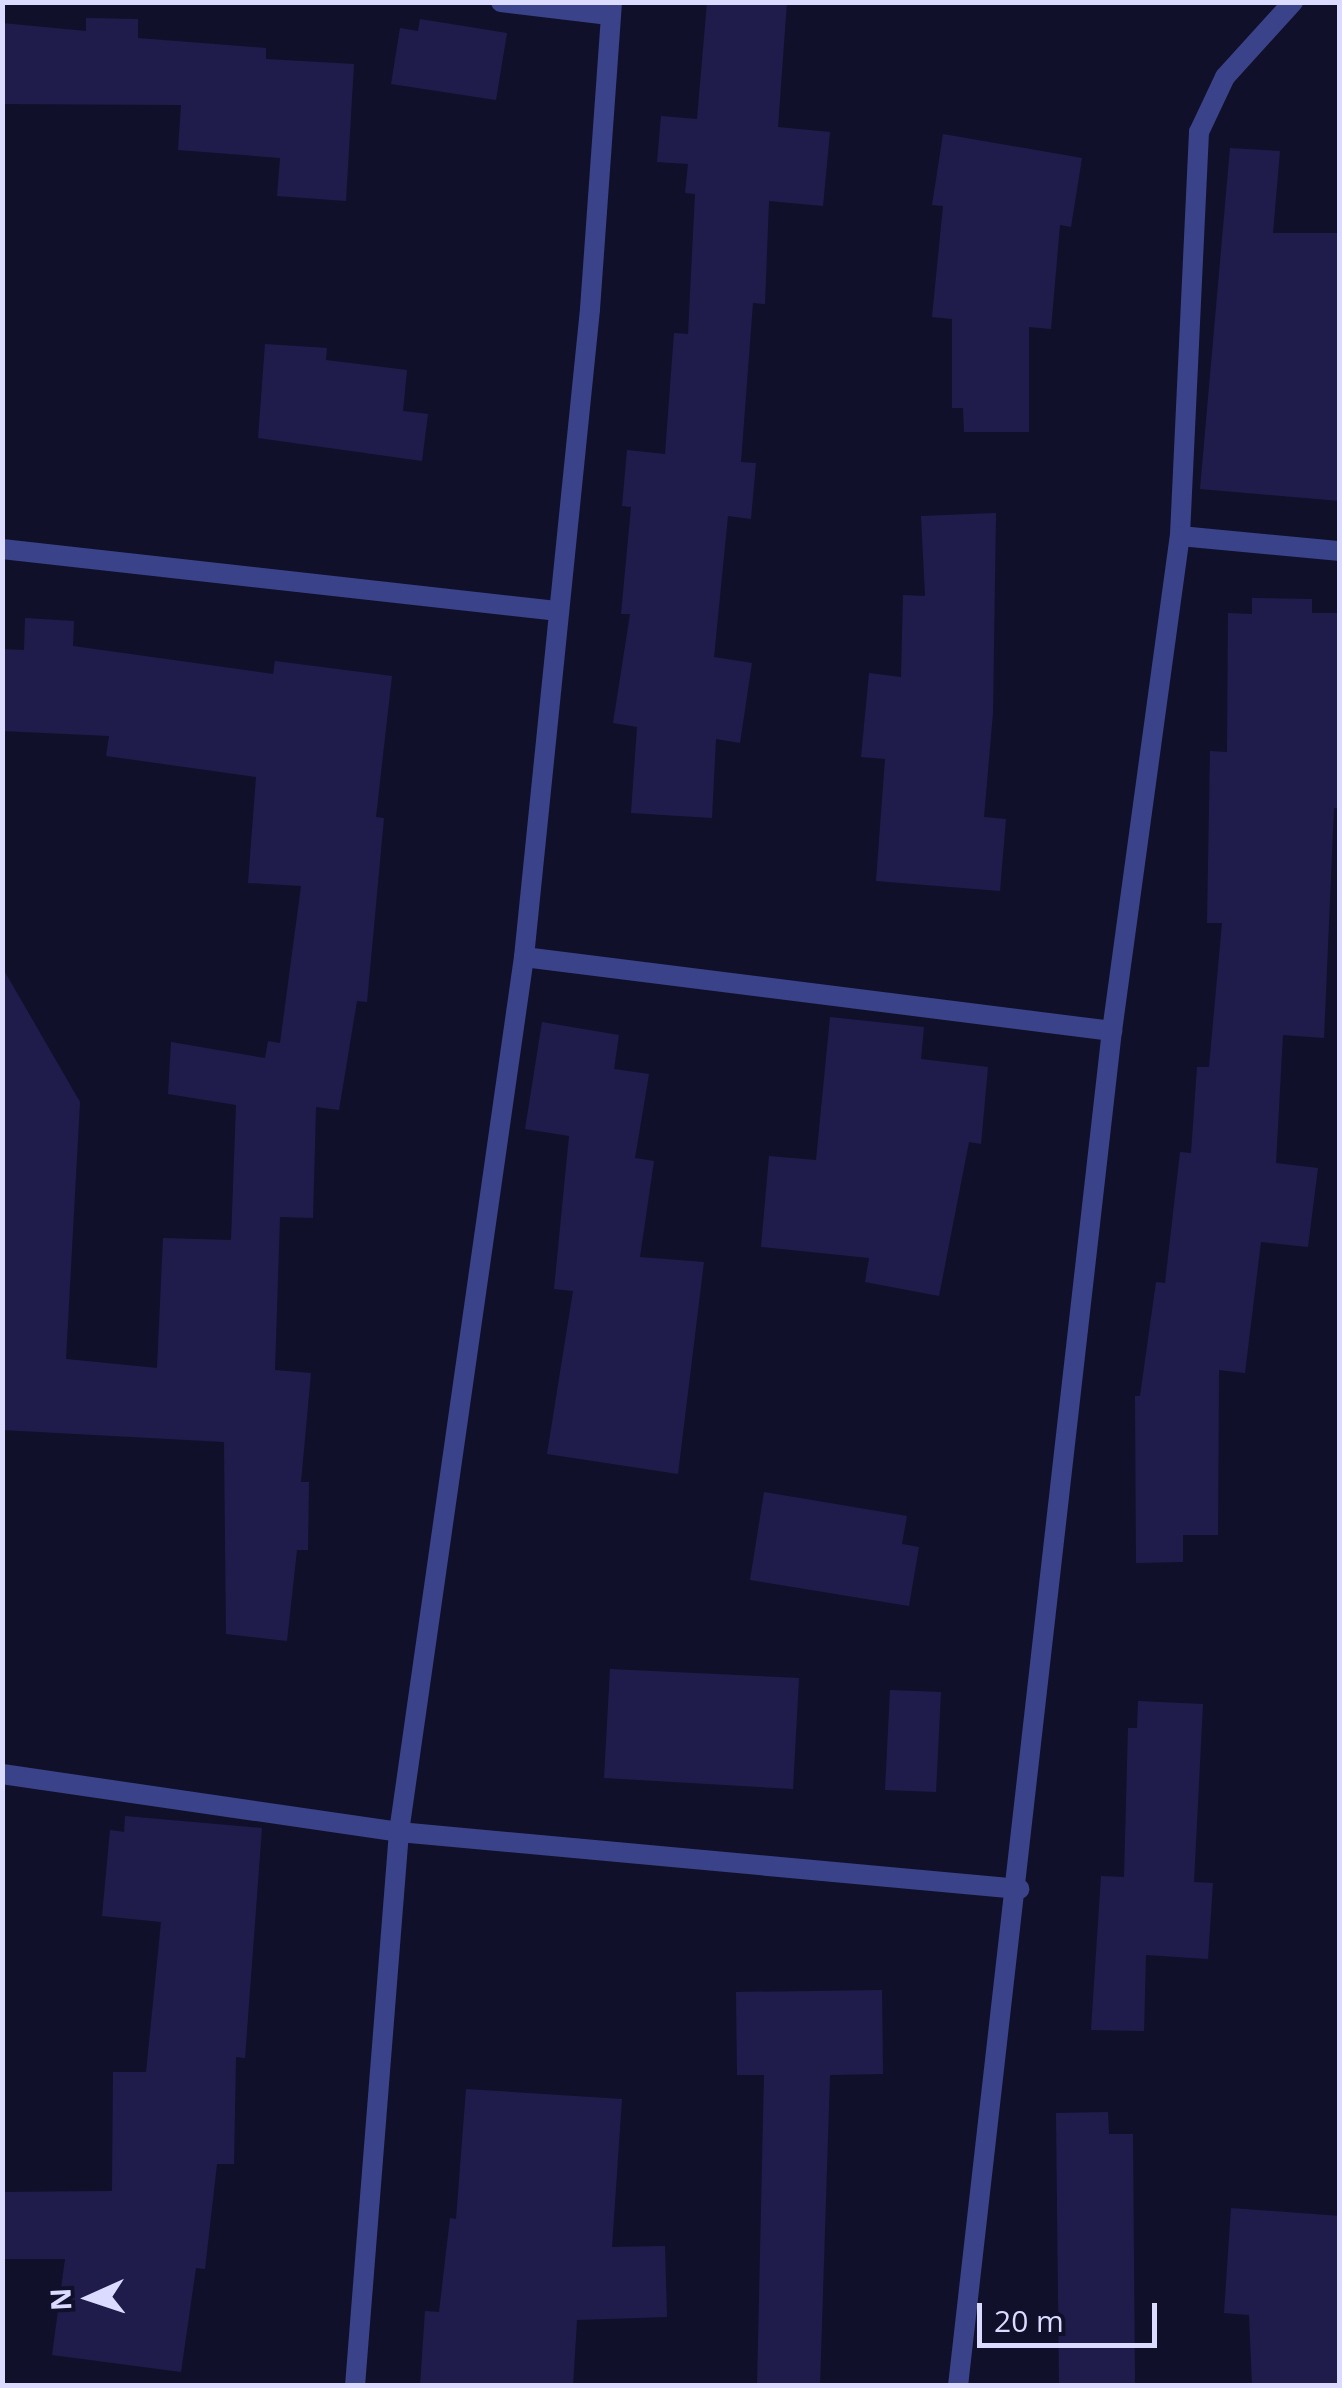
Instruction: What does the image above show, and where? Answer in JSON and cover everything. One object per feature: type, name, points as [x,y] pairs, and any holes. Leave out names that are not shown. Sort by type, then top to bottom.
[{"type":"street","points":[[354,2386],[399,1832],[524,958],[590,309],[611,9],[500,2]]},
{"type":"street","points":[[958,2386],[1018,1889],[1112,1031],[1180,536],[1199,132],[1225,78],[1293,2]]},
{"type":"street","points":[[1180,536],[1340,551]]},
{"type":"street","points":[[2,549],[557,611]]},
{"type":"street","points":[[524,958],[1112,1031]]},
{"type":"street","points":[[2,1774],[399,1832],[1018,1889]]},
{"type":"building","points":[[707,2],[787,2],[778,127],[830,132],[823,206],[769,201],[765,304],[753,303],[741,462],[756,463],[751,519],[728,516],[714,657],[752,663],[740,743],[716,739],[712,818],[631,813],[637,727],[613,723],[630,614],[621,614],[631,507],[622,506],[627,450],[665,454],[674,333],[688,334],[695,194],[685,193],[688,164],[657,162],[661,116],[697,119]]},
{"type":"building","points":[[86,18],[138,19],[138,38],[266,48],[266,59],[354,64],[346,201],[277,196],[280,158],[178,150],[181,105],[2,104],[2,23],[86,31]]},
{"type":"building","points":[[420,19],[507,33],[496,100],[391,84],[400,28],[418,31]]},
{"type":"building","points":[[943,134],[1082,158],[1071,227],[1060,225],[1051,329],[1029,327],[1029,432],[964,432],[963,408],[952,408],[952,319],[932,317],[943,206],[932,205]]},
{"type":"building","points":[[1230,148],[1280,151],[1273,233],[1340,233],[1340,501],[1200,489]]},
{"type":"building","points":[[265,344],[327,348],[326,360],[407,370],[403,411],[428,414],[422,461],[258,438]]},
{"type":"building","points":[[996,513],[993,713],[984,817],[1006,819],[1000,891],[876,881],[885,759],[861,757],[869,673],[901,677],[903,595],[925,596],[921,516]]},
{"type":"building","points":[[1252,598],[1312,599],[1312,613],[1340,613],[1340,808],[1334,808],[1324,1038],[1283,1035],[1276,1163],[1318,1168],[1308,1247],[1261,1242],[1245,1373],[1219,1370],[1218,1535],[1183,1535],[1183,1562],[1136,1563],[1135,1396],[1140,1396],[1156,1282],[1165,1283],[1180,1152],[1191,1153],[1197,1067],[1209,1067],[1222,923],[1207,923],[1210,751],[1227,752],[1228,613],[1252,614]]},
{"type":"building","points":[[25,618],[74,621],[73,646],[273,674],[275,661],[392,676],[376,817],[384,818],[367,1002],[357,1001],[339,1110],[316,1107],[313,1218],[280,1217],[275,1370],[311,1373],[301,1482],[309,1482],[308,1550],[297,1550],[287,1641],[226,1634],[224,1442],[2,1430],[2,967],[80,1102],[66,1359],[157,1368],[163,1238],[231,1240],[236,1105],[168,1094],[171,1042],[265,1058],[268,1041],[280,1043],[301,886],[248,883],[256,777],[106,756],[109,736],[2,731],[2,649],[24,650]]},
{"type":"building","points":[[830,1017],[924,1027],[921,1059],[988,1067],[981,1144],[969,1142],[939,1296],[865,1282],[869,1258],[761,1247],[769,1156],[816,1160]]},
{"type":"building","points":[[542,1022],[619,1035],[614,1069],[649,1074],[635,1158],[654,1161],[640,1257],[704,1262],[678,1474],[547,1454],[573,1291],[554,1289],[569,1136],[525,1129]]},
{"type":"building","points":[[764,1492],[907,1516],[902,1544],[919,1547],[909,1606],[750,1580]]},
{"type":"building","points":[[610,1669],[799,1678],[793,1789],[604,1778]]},
{"type":"building","points":[[890,1690],[941,1692],[936,1792],[885,1790]]},
{"type":"building","points":[[1138,1701],[1203,1704],[1194,1882],[1213,1883],[1208,1959],[1146,1955],[1144,2031],[1091,2030],[1101,1876],[1124,1877],[1128,1728],[1137,1728]]},
{"type":"building","points":[[125,1816],[262,1828],[245,2058],[236,2057],[234,2164],[217,2164],[205,2269],[196,2268],[181,2372],[52,2355],[65,2259],[2,2259],[2,2192],[112,2191],[113,2072],[146,2072],[161,1922],[102,1916],[110,1830],[124,1832]]},
{"type":"building","points":[[882,1990],[883,2074],[830,2075],[820,2386],[757,2386],[764,2075],[737,2075],[736,1992]]},
{"type":"building","points":[[466,2089],[622,2099],[612,2247],[665,2246],[667,2317],[577,2320],[573,2386],[420,2386],[425,2311],[439,2312],[450,2218],[456,2219]]},
{"type":"building","points":[[1108,2112],[1109,2134],[1133,2134],[1135,2386],[1059,2386],[1056,2113]]},
{"type":"building","points":[[1231,2208],[1340,2216],[1340,2386],[1252,2386],[1249,2315],[1224,2313]]}]
